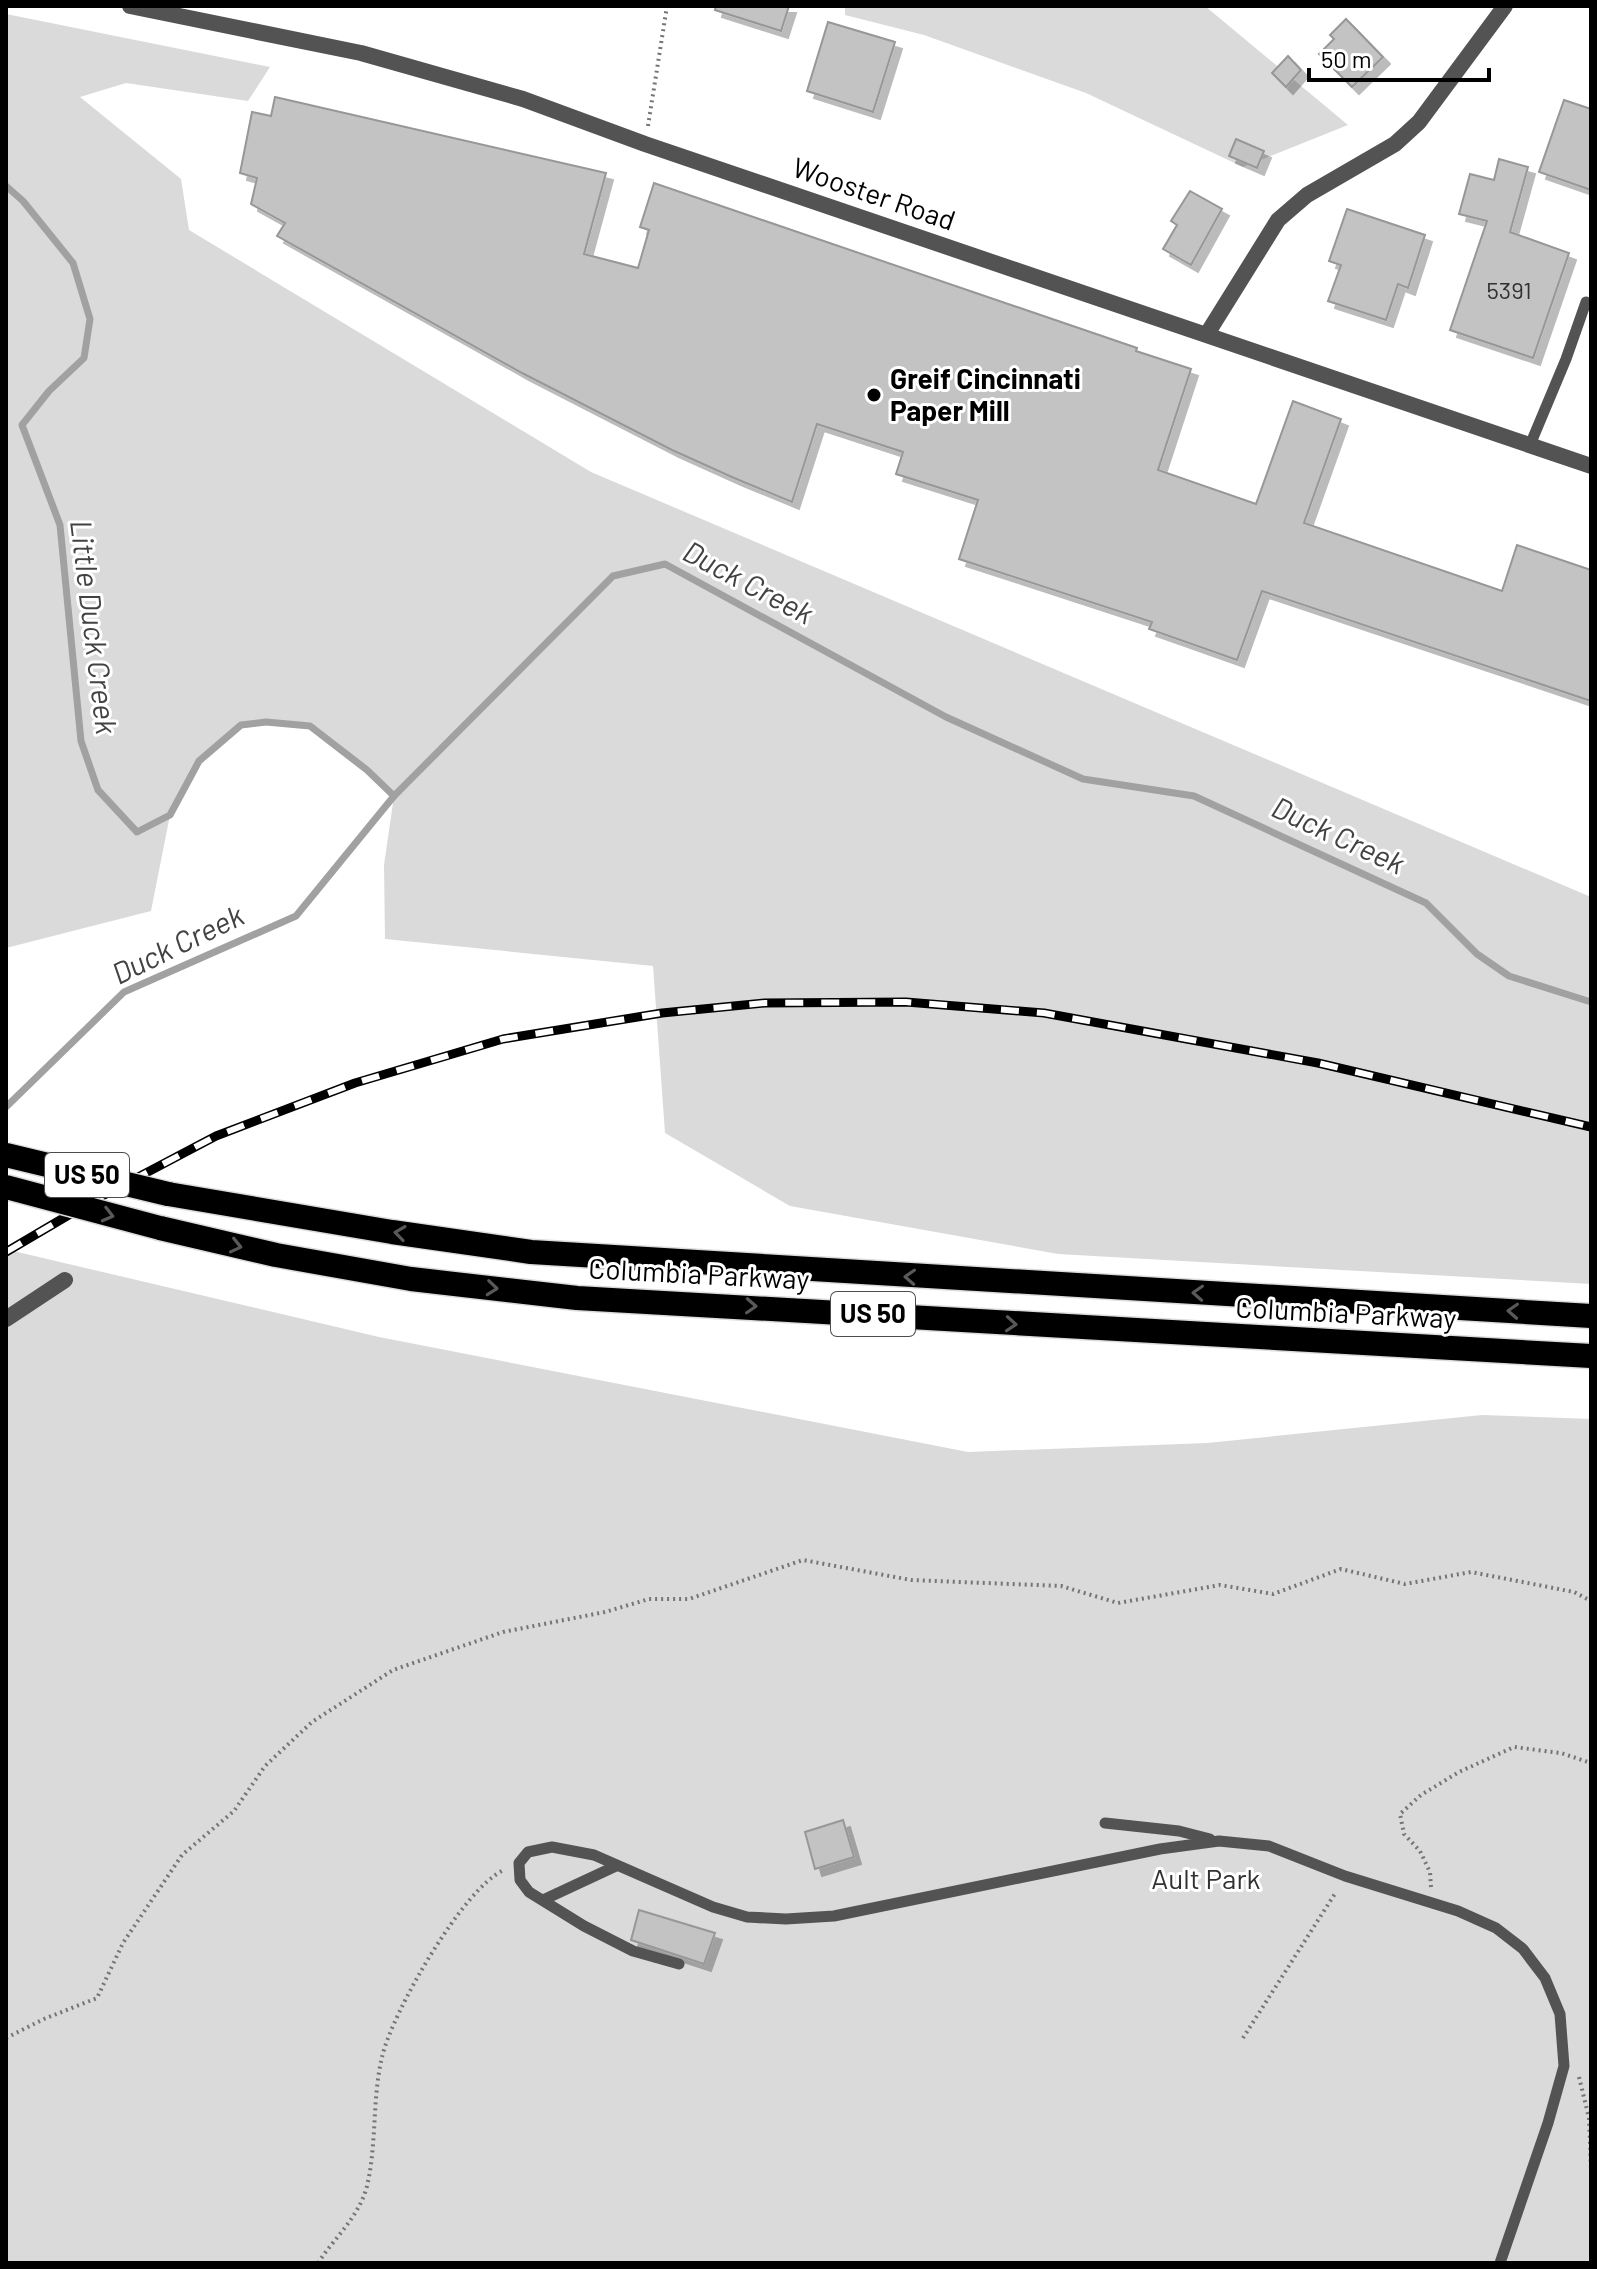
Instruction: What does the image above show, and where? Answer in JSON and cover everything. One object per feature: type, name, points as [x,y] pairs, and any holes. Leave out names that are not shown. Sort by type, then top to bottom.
[{"type":"highway","name":"Columbia Parkway","points":[[6,1155],[168,1194],[531,1252],[1591,1316]]},
{"type":"highway","name":"Columbia Parkway","points":[[6,1187],[276,1255],[411,1279],[577,1298],[1591,1356]]},
{"type":"street","name":"Wooster Road","points":[[130,6],[361,53],[523,99],[645,144],[1591,466]]},
{"type":"street","points":[[1207,334],[1278,220],[1307,195],[1395,144],[1419,122],[1505,6]]},
{"type":"street","points":[[6,1319],[65,1280]]},
{"type":"lane","points":[[1530,445],[1586,302]]},
{"type":"lane","points":[[1105,1823],[1269,1846],[1496,1928],[1523,1949],[1545,1978],[1560,2014],[1564,2066],[1500,2263]]},
{"type":"lane","points":[[679,1964],[633,1951],[584,1926],[529,1892],[520,1880],[519,1863],[528,1852],[552,1847],[594,1855],[713,1907],[747,1917],[786,1919],[834,1916],[1160,1849],[1219,1841]]},
{"type":"lane","points":[[543,1900],[616,1866]]},
{"type":"path","points":[[645,144],[667,6]]},
{"type":"path","points":[[6,2038],[97,1998],[123,1943],[182,1855],[234,1811],[265,1766],[312,1722],[393,1670],[503,1632],[605,1612],[649,1599],[689,1599],[803,1560],[911,1580],[1061,1586],[1118,1603],[1220,1585],[1273,1594],[1341,1569],[1405,1584],[1471,1572],[1574,1592],[1591,1601]]},
{"type":"path","points":[[1432,1903],[1430,1872],[1420,1851],[1404,1834],[1400,1814],[1421,1795],[1459,1772],[1514,1747],[1561,1753],[1591,1763]]},
{"type":"path","points":[[318,2263],[352,2220],[367,2187],[381,2059],[393,2023],[468,1900],[493,1875],[519,1863]]},
{"type":"path","points":[[1243,2038],[1320,1921],[1345,1876]]},
{"type":"path","points":[[1564,2066],[1579,2075],[1589,2118],[1591,2169]]},
{"type":"green space","points":[[845,6],[1205,6],[1348,125],[1243,167],[1086,93],[924,35],[845,15]]},
{"type":"green space","points":[[6,14],[270,67],[248,101],[126,83],[80,97],[181,179],[189,230],[591,472],[1591,897],[1591,1284],[1058,1254],[790,1206],[665,1133],[653,966],[385,939],[384,865],[394,796],[367,770],[310,726],[266,722],[241,725],[199,761],[170,815],[151,911],[6,948]]},
{"type":"green space","name":"Ault Park","points":[[9,1250],[379,1337],[968,1452],[1207,1443],[1482,1415],[1591,1419],[1591,2263],[6,2263],[6,1252]]},
{"type":"building","points":[[716,6],[789,6],[781,31],[715,10]]},
{"type":"building","points":[[1346,19],[1383,57],[1352,87],[1319,54],[1334,39],[1330,35]]},
{"type":"building","points":[[828,22],[895,42],[873,112],[807,91]]},
{"type":"building","points":[[1288,56],[1301,70],[1286,87],[1272,73]]},
{"type":"building","name":"Greif Cincinnati Paper Mill","points":[[275,97],[606,173],[584,254],[638,268],[649,230],[640,227],[654,183],[1191,369],[1158,470],[1256,504],[1293,401],[1341,419],[1304,523],[1502,591],[1517,545],[1591,570],[1591,701],[1262,591],[1237,660],[1149,629],[1152,622],[959,559],[978,500],[896,474],[903,452],[817,424],[792,502],[672,450],[522,373],[277,236],[285,223],[251,204],[257,178],[240,173],[252,112],[271,116]]},
{"type":"building","points":[[1564,100],[1591,109],[1591,190],[1539,172]]},
{"type":"building","points":[[1236,139],[1264,151],[1257,168],[1229,156]]},
{"type":"building","points":[[1499,159],[1528,167],[1510,232],[1569,253],[1533,358],[1450,330],[1487,221],[1459,214],[1470,174],[1494,180]]},
{"type":"building","points":[[1190,191],[1222,209],[1191,265],[1163,249],[1177,225],[1171,221]]},
{"type":"building","points":[[1347,209],[1425,235],[1408,288],[1398,284],[1386,320],[1328,301],[1341,265],[1329,261]]},
{"type":"building","points":[[843,1820],[854,1857],[815,1869],[805,1832]]},
{"type":"building","points":[[639,1910],[715,1933],[704,1964],[631,1940]]},
{"type":"waterway","name":"Little Duck Creek","points":[[6,186],[23,201],[73,263],[90,319],[84,358],[49,391],[22,425],[60,525],[81,741],[98,790],[137,832],[170,815],[199,761],[241,725],[266,722],[310,726],[367,770],[394,796]]},
{"type":"waterway","name":"Duck Creek","points":[[6,1107],[124,992],[296,916],[394,796],[613,576],[665,564],[946,717],[1083,779],[1194,796],[1426,903],[1477,954],[1509,976],[1591,1002]]},
{"type":"railway","points":[[6,1252],[89,1203],[216,1136],[355,1083],[503,1039],[662,1013],[765,1003],[906,1002],[1044,1013],[1318,1063],[1591,1127]]},
{"type":"place","name":"Greif Cincinnati Paper Mill","points":[[874,395]]}]
